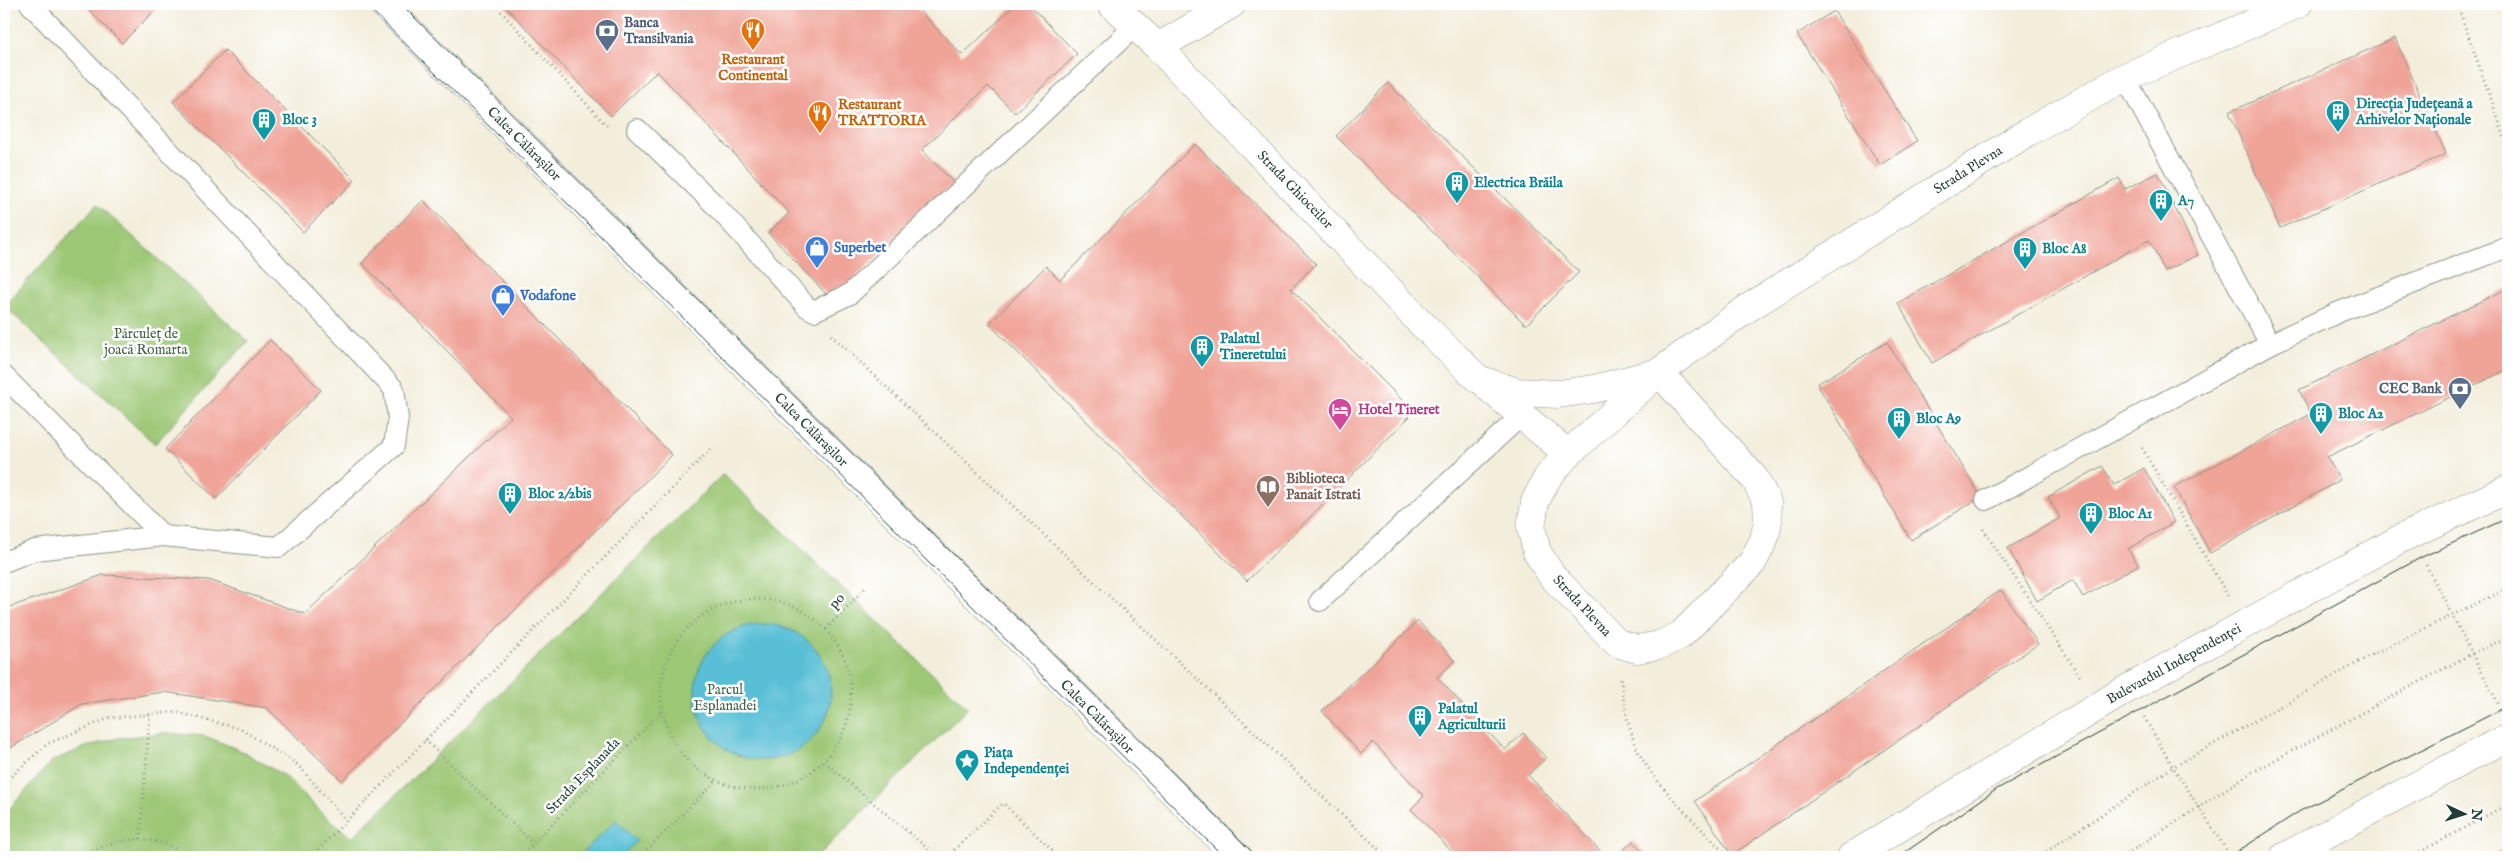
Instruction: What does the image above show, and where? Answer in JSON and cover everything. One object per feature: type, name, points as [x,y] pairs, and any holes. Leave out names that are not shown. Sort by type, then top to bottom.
[{"type":"street","name":"Calea Călărașilor","points":[[383,4],[1238,857]]},
{"type":"street","name":"Strada Ghioceilor","points":[[1111,4],[1158,47],[1417,319],[1478,379],[1568,454]]},
{"type":"street","points":[[1158,47],[1232,4]]},
{"type":"street","name":"Strada Plevna","points":[[1659,372],[1755,479],[1766,502],[1768,521],[1764,540],[1752,563],[1681,634],[1660,645],[1637,649],[1617,643],[1552,576],[1537,552],[1531,527],[1535,502],[1547,478],[1568,454],[1659,372],[1748,308],[2028,132],[2125,77],[2298,4]]},
{"type":"street","name":"Strada Ghioceilor","points":[[1478,379],[1517,392],[1558,394],[1594,389],[1659,372]]},
{"type":"street","name":"Bulevardul Independenței","points":[[1851,857],[2127,690],[2409,534],[2508,489]]},
{"type":"street","points":[[2284,857],[2508,738]]},
{"type":"lane","points":[[4,562],[35,550],[163,536],[279,547],[394,446],[398,418],[394,390],[30,4]]},
{"type":"lane","points":[[637,129],[716,206],[806,307],[814,311],[850,294],[1135,26]]},
{"type":"lane","points":[[2125,77],[2270,344]]},
{"type":"lane","points":[[1986,500],[2270,344],[2339,312],[2508,248]]},
{"type":"lane","points":[[4,376],[163,536]]},
{"type":"lane","points":[[1320,601],[1522,415]]},
{"type":"path","points":[[494,4],[614,132]]},
{"type":"path","points":[[2457,4],[2508,147]]},
{"type":"path","points":[[828,333],[1387,857]]},
{"type":"path","points":[[2127,422],[2245,624]]},
{"type":"path","points":[[311,857],[713,447]]},
{"type":"path","points":[[1986,500],[1982,527],[2099,706]]},
{"type":"path","points":[[2409,534],[2501,710]]},
{"type":"path","name":"po","points":[[826,629],[865,588]]},
{"type":"path","points":[[2038,857],[2173,767],[2373,654],[2508,588]]},
{"type":"path","points":[[742,599],[774,600],[802,610],[826,629],[843,653],[851,681],[850,710],[841,738],[824,762],[800,779],[773,788],[744,789],[716,781],[691,764],[672,740],[662,711],[662,680],[670,651],[688,626],[713,608],[742,599]]},
{"type":"path","points":[[2122,857],[2249,774],[2471,654],[2508,637]]},
{"type":"path","points":[[1617,643],[1623,700],[1639,752],[1660,782],[1728,857]]},
{"type":"path","points":[[2127,690],[2173,767],[2231,857]]},
{"type":"path","name":"Strada Esplanada","points":[[520,857],[662,711]]},
{"type":"path","points":[[4,782],[47,744],[109,718],[176,712],[241,728],[298,765],[346,820]]},
{"type":"path","points":[[140,839],[150,714]]},
{"type":"path","points":[[425,740],[533,843]]},
{"type":"path","points":[[824,762],[938,857]]},
{"type":"path","points":[[640,857],[716,781]]},
{"type":"path","points":[[947,857],[1003,803],[1059,857]]},
{"type":"path","points":[[2411,857],[2508,804]]},
{"type":"path","points":[[84,857],[101,846],[127,839],[154,840],[179,851],[187,857]]},
{"type":"green space","name":"Părculeț de joacă Romarta","points":[[97,204],[248,341],[155,444],[4,306]]},
{"type":"green space","name":"Parcul Esplanadei","points":[[723,474],[968,708],[817,857],[4,857],[4,815],[52,761],[88,746],[119,738],[166,733],[205,736],[244,752],[286,777],[324,815],[352,838]]},
{"type":"water","points":[[763,624],[789,629],[811,644],[826,666],[831,692],[826,718],[811,740],[789,755],[763,760],[737,755],[715,740],[700,718],[695,692],[700,666],[715,644],[737,629]]},
{"type":"water","points":[[616,820],[637,841],[621,857],[578,857]]},
{"type":"building","points":[[83,4],[161,4],[122,43]]},
{"type":"building","points":[[503,4],[913,4],[962,55],[1016,4],[1029,4],[1077,54],[1015,113],[988,86],[922,150],[954,183],[832,300],[768,233],[789,213],[657,71],[611,116]]},
{"type":"building","points":[[1834,11],[1917,141],[1880,165],[1797,34]]},
{"type":"building","name":"Direcția Județeană a Arhivelor Naționale","points":[[2395,38],[2446,154],[2280,228],[2229,112]]},
{"type":"building","name":"Bloc 3","points":[[225,50],[355,180],[303,232],[173,102]]},
{"type":"building","name":"Electrica Brăila","points":[[1388,83],[1579,272],[1526,325],[1336,136]]},
{"type":"building","name":"Palatul Tineretului","points":[[1195,144],[1316,264],[1291,289],[1414,412],[1247,581],[989,324],[1046,266],[1060,280]]},
{"type":"building","name":"Bloc A8","points":[[2158,173],[2198,255],[2165,271],[2149,240],[1932,363],[1898,303],[2119,178],[2125,189]]},
{"type":"building","name":"Bloc 2/2bis","points":[[423,200],[672,455],[342,781],[267,708],[164,692],[82,704],[4,752],[4,609],[103,575],[209,580],[305,614],[511,417],[362,263]]},
{"type":"building","name":"Bloc A2","points":[[2508,288],[2508,369],[2327,457],[2340,480],[2210,553],[2174,487],[2311,414],[2299,390]]},
{"type":"building","points":[[270,340],[321,390],[216,499],[165,449]]},
{"type":"building","name":"Bloc A9","points":[[1887,342],[1981,497],[1911,540],[1817,384]]},
{"type":"building","name":"Bloc A1","points":[[2102,466],[2114,485],[2144,468],[2174,522],[2128,549],[2138,565],[2083,597],[2073,580],[2037,601],[2008,548],[2060,518],[2048,497]]},
{"type":"building","points":[[2001,590],[2038,644],[1732,855],[1695,801]]},
{"type":"building","name":"Palatul Agriculturii","points":[[1418,621],[1455,661],[1437,677],[1505,750],[1523,733],[1546,758],[1528,775],[1606,857],[1457,857],[1411,809],[1424,796],[1373,742],[1361,754],[1322,711]]},
{"type":"building","points":[[1633,841],[1648,857],[1616,857]]},
{"type":"building","points":[[2508,848],[2508,857],[2488,857]]},
{"type":"tram line","points":[[365,4],[1224,857]]},
{"type":"tram line","points":[[401,4],[1257,857]]},
{"type":"tram line","points":[[1898,857],[1997,789],[2422,557],[2508,518]]},
{"type":"tram line","points":[[2229,857],[2300,811],[2508,706]]},
{"type":"place","name":"Restaurant Continental","points":[[753,51]]},
{"type":"place","name":"Banca Transilvania","points":[[607,52]]},
{"type":"place","name":"Direcția Județeană a Arhivelor Naționale","points":[[2338,133]]},
{"type":"place","name":"Restaurant TRATTORIA","points":[[820,134]]},
{"type":"place","name":"Bloc 3","points":[[264,141]]},
{"type":"place","name":"Electrica Brăila","points":[[1457,204]]},
{"type":"place","name":"A7","points":[[2161,222]]},
{"type":"place","name":"Superbet","points":[[817,269]]},
{"type":"place","name":"Bloc A8","points":[[2025,270]]},
{"type":"place","name":"Vodafone","points":[[503,317]]},
{"type":"place","name":"Palatul Tineretului","points":[[1202,368]]},
{"type":"place","name":"CEC Bank","points":[[2460,410]]},
{"type":"place","name":"Hotel Tineret","points":[[1340,431]]},
{"type":"place","name":"Bloc A2","points":[[2321,435]]},
{"type":"place","name":"Bloc A9","points":[[1899,440]]},
{"type":"place","name":"Biblioteca Panait Istrati","points":[[1268,508]]},
{"type":"place","name":"Bloc 2/2bis","points":[[510,515]]},
{"type":"place","name":"Bloc A1","points":[[2091,535]]},
{"type":"place","name":"Palatul Agriculturii","points":[[1420,738]]},
{"type":"place","name":"Piața Independenței","points":[[967,782]]}]
